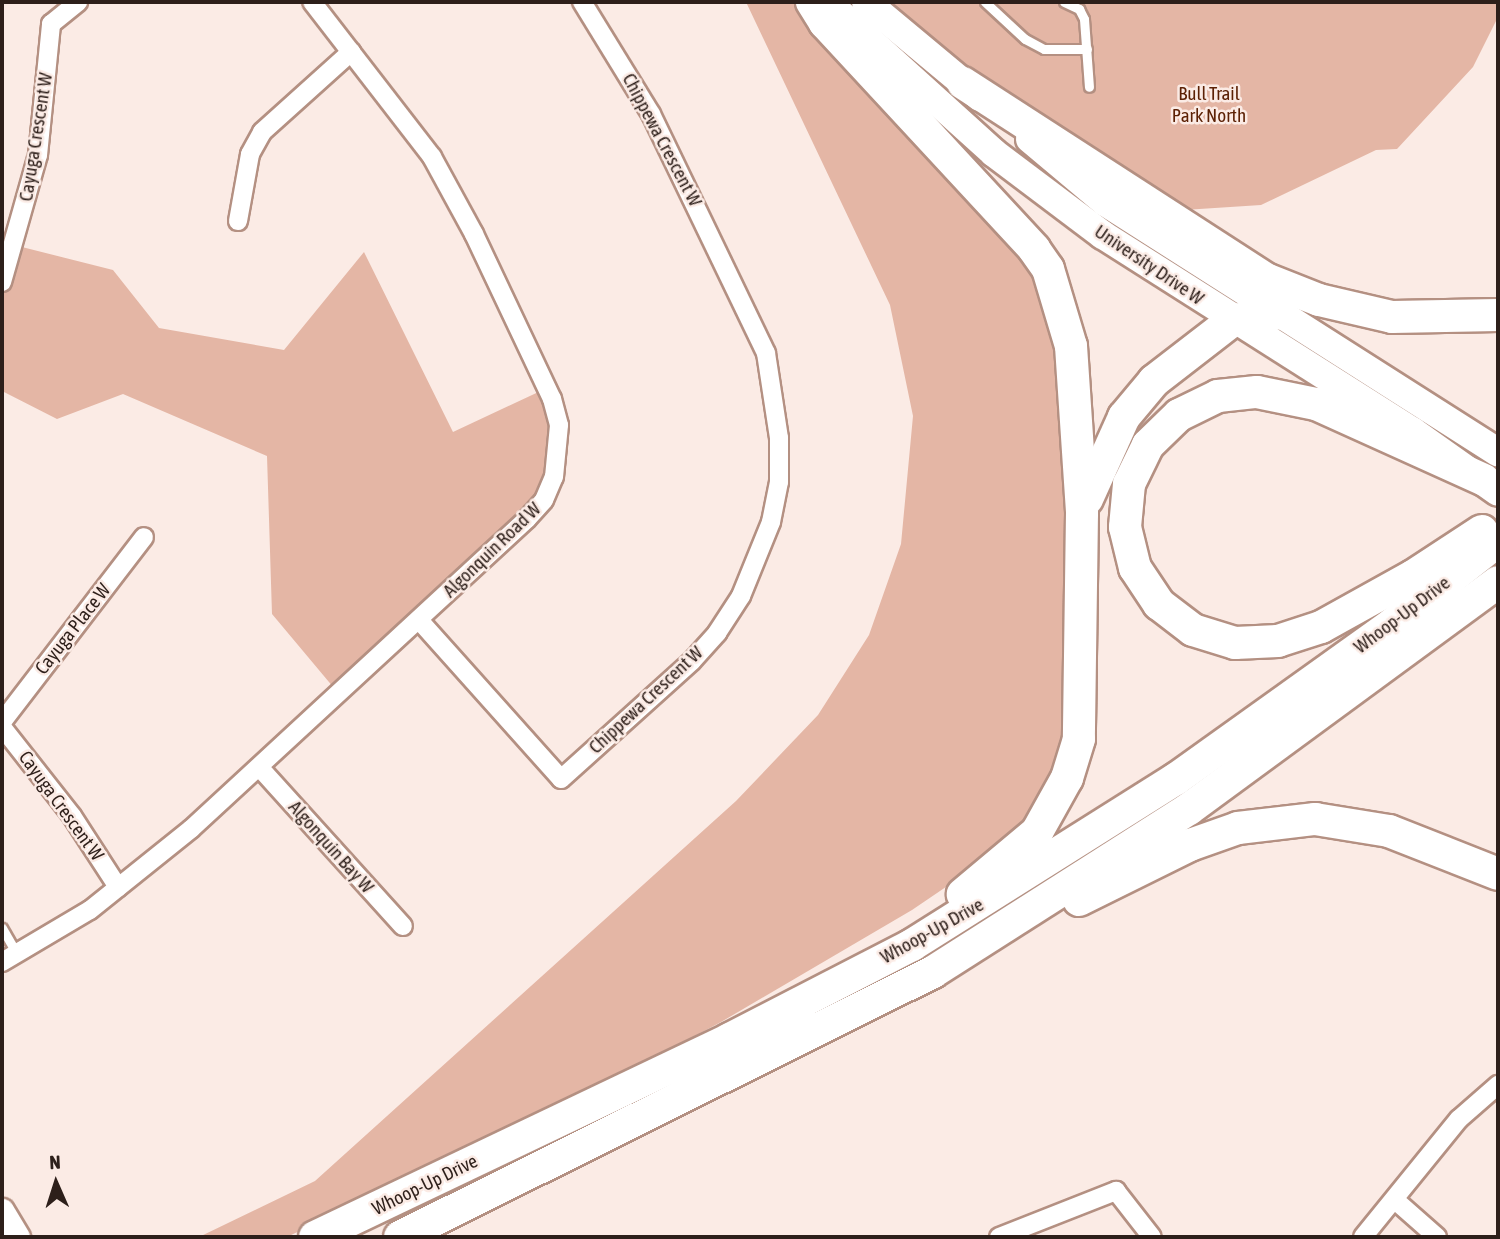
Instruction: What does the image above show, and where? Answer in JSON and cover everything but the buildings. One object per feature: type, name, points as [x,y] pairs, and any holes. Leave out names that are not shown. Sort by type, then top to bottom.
[{"type":"highway","points":[[730,1039],[945,905],[1037,832],[1066,778],[1079,740],[1082,513],[1072,346],[1048,269],[1016,225],[835,33],[812,2]]},
{"type":"highway","points":[[963,83],[1268,279],[1319,300],[1392,317],[1498,315]]},
{"type":"highway","points":[[1082,513],[1103,456],[1124,417],[1154,381],[1233,320],[1281,313]]},
{"type":"highway","points":[[1491,486],[1290,396],[1257,392],[1218,396],[1179,415],[1148,445],[1129,484],[1125,527],[1135,568],[1159,604],[1194,630],[1235,643],[1278,641],[1321,626],[1413,576],[1498,521]]},
{"type":"highway","name":"Whoop-Up Drive","points":[[315,1237],[730,1039],[912,945],[1097,831],[1394,623],[1498,541]]},
{"type":"highway","name":"Whoop-Up Drive","points":[[400,1237],[933,972],[1189,809],[1498,582]]},
{"type":"highway","points":[[933,972],[1190,845],[1238,828],[1315,819],[1348,822],[1389,831],[1498,874]]},
{"type":"main road","name":"University Drive W","points":[[827,2],[994,153],[1103,234],[1491,486]]},
{"type":"main road","name":"University Drive W","points":[[866,2],[1105,202],[1498,452]]},
{"type":"street","name":"Cayuga Crescent W","points":[[2,282],[37,155],[51,24],[78,2]]},
{"type":"street","name":"Algonquin Road W","points":[[9,958],[90,910],[260,768],[544,500],[554,477],[559,425],[547,388],[454,195],[408,123],[313,2]]},
{"type":"street","name":"Chippewa Crescent W","points":[[419,620],[561,779],[692,661],[717,632],[741,596],[771,522],[779,482],[779,438],[766,353],[651,114],[582,2]]},
{"type":"street","points":[[238,221],[250,154],[262,132],[351,52]]},
{"type":"street","name":"Cayuga Place W","points":[[2,722],[144,537]]},
{"type":"street","name":"Cayuga Crescent W","points":[[2,727],[72,816],[117,887]]},
{"type":"street","name":"Algonquin Bay W","points":[[260,768],[403,926]]},
{"type":"street","points":[[1363,1237],[1459,1119],[1498,1085]]},
{"type":"street","points":[[999,1237],[1116,1191],[1152,1237]]},
{"type":"street","points":[[1395,1200],[1437,1237]]},
{"type":"street","points":[[2,1210],[14,1236]]},
{"type":"lane","points":[[985,2],[1025,39],[1044,50],[1087,49]]},
{"type":"lane","points":[[1063,2],[1079,9],[1087,49],[1088,87]]},
{"type":"lane","points":[[2,928],[9,958]]},
{"type":"green space","points":[[746,2],[794,2],[839,59],[1039,277],[1063,363],[1072,686],[1058,767],[1036,813],[993,855],[912,910],[721,1022],[591,1091],[287,1237],[199,1237],[315,1181],[736,801],[818,715],[869,635],[901,544],[913,416],[890,305]]},
{"type":"green space","name":"Bull Trail Park North","points":[[884,2],[1498,2],[1498,17],[1473,67],[1397,149],[1376,150],[1261,205],[1184,210],[1047,129]]},
{"type":"green space","points":[[14,245],[113,270],[159,328],[284,350],[364,252],[453,432],[547,388],[559,425],[544,500],[339,694],[272,614],[267,456],[123,394],[57,419],[2,391],[2,282]]}]
